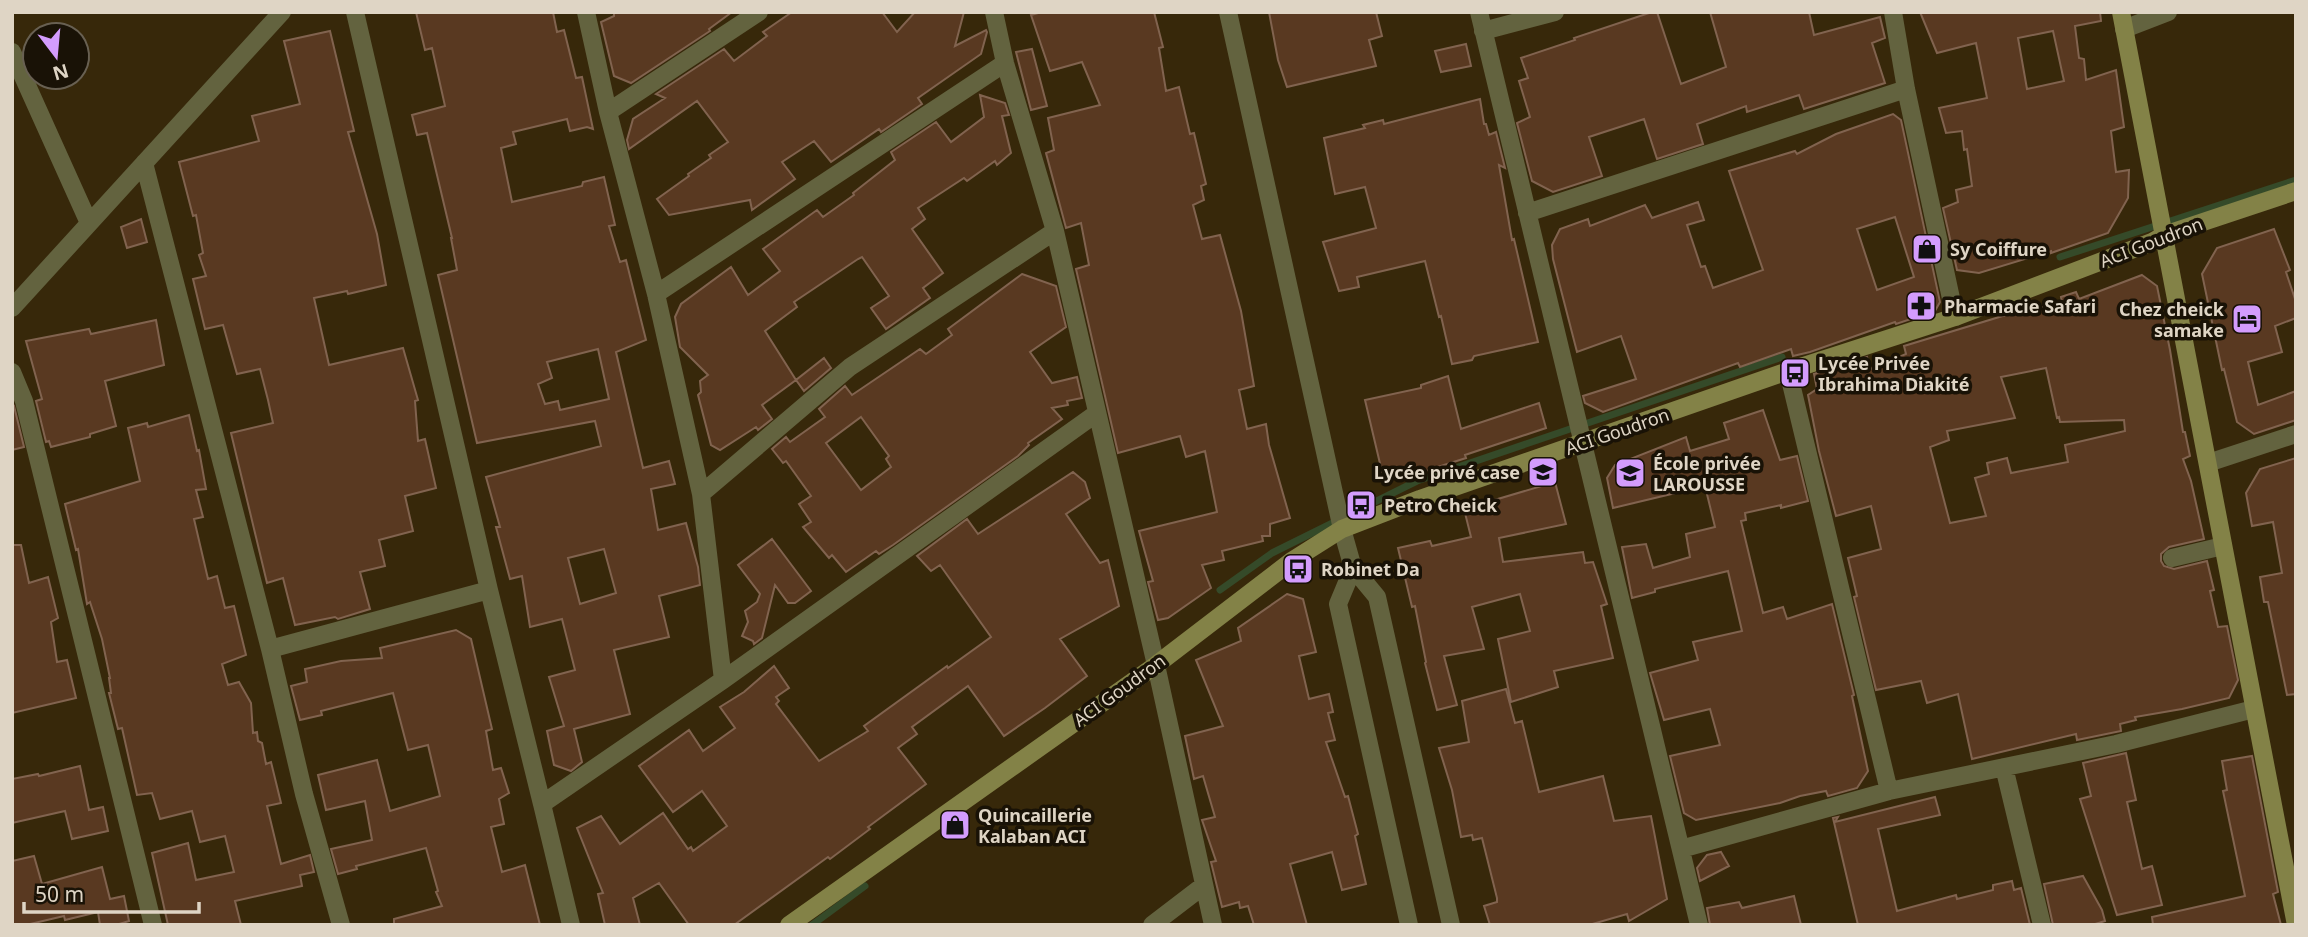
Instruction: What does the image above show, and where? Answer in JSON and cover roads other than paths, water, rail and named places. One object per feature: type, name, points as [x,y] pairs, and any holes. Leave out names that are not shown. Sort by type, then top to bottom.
[{"type":"street","points":[[12,308],[282,12]]},
{"type":"street","points":[[355,12],[489,590],[571,925]]},
{"type":"street","points":[[586,12],[608,112],[656,294],[701,494],[723,680]]},
{"type":"street","points":[[608,112],[759,12]]},
{"type":"street","points":[[993,12],[1005,63],[1055,231],[1156,665],[1213,925]]},
{"type":"street","points":[[1228,12],[1342,529],[1353,568],[1377,597],[1451,925]]},
{"type":"street","points":[[1479,12],[1699,925]]},
{"type":"street","points":[[1483,32],[1555,12]]},
{"type":"street","points":[[1893,12],[1906,89],[1955,317]]},
{"type":"street","points":[[2168,12],[2123,21],[2296,925]]},
{"type":"street","points":[[12,52],[89,223]]},
{"type":"street","points":[[656,294],[1005,63]]},
{"type":"street","points":[[1527,213],[1906,89]]},
{"type":"street","points":[[144,163],[271,649],[304,794],[341,925]]},
{"type":"street","name":"ACI Goudron","points":[[789,925],[1156,665],[1293,560],[1342,529],[1420,499],[1788,371],[1955,317],[2152,242],[2164,235],[2296,191]]},
{"type":"street","points":[[701,494],[850,367],[1055,231]]},
{"type":"street","points":[[1788,371],[1889,791]]},
{"type":"street","points":[[12,372],[24,401],[153,925]]},
{"type":"street","points":[[542,804],[723,680],[1097,413]]},
{"type":"street","points":[[2208,463],[2296,434]]},
{"type":"street","points":[[2172,558],[2223,546]]},
{"type":"street","points":[[1353,568],[1338,604],[1409,925]]},
{"type":"street","points":[[271,649],[489,590]]},
{"type":"street","points":[[1681,849],[1889,791],[2116,744],[2254,709]]},
{"type":"street","points":[[2004,767],[2042,925]]},
{"type":"street","points":[[1152,925],[1203,886]]},
{"type":"waterway","points":[[2060,257],[2296,180]]},
{"type":"waterway","points":[[1220,590],[1272,553],[1417,481],[1782,357]]},
{"type":"waterway","points":[[812,925],[865,886]]},
{"type":"place","name":"Sy Coiffure","points":[[1927,249]]},
{"type":"place","name":"Pharmacie Safari","points":[[1921,306]]},
{"type":"place","name":"Chez cheick samake","points":[[2247,319]]},
{"type":"place","name":"Lycée Privée Ibrahima Diakité","points":[[1795,373]]},
{"type":"place","name":"Lycée privé case","points":[[1543,472]]},
{"type":"place","name":"École privée LAROUSSE","points":[[1630,473]]},
{"type":"place","name":"Petro Cheick","points":[[1361,505]]},
{"type":"place","name":"Robinet Da","points":[[1298,569]]},
{"type":"place","name":"Quincaillerie Kalaban ACI","points":[[955,825]]}]
